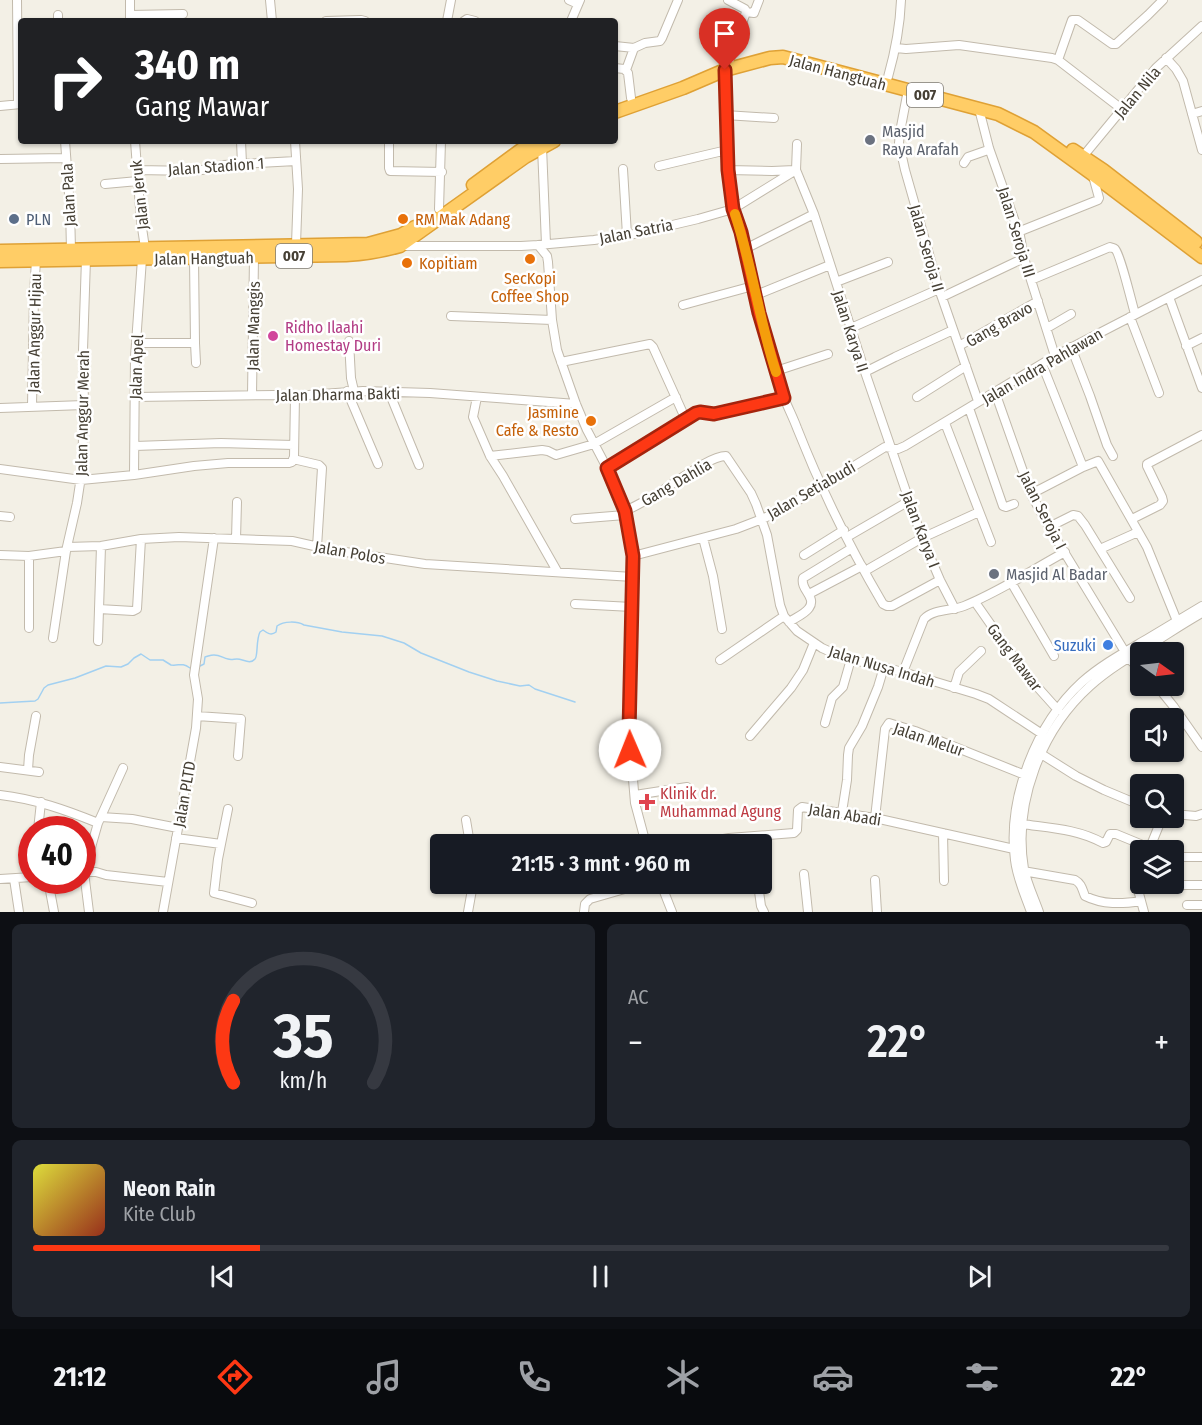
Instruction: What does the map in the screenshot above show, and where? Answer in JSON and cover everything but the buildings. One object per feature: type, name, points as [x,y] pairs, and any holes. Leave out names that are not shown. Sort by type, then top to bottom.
[{"type":"highway","name":"Jalan Hangtuah","points":[[618,111],[756,53],[784,50],[888,77],[998,114],[1034,132],[1080,160],[1103,170],[1202,247]]},
{"type":"highway","name":"Jalan Hangtuah","points":[[727,66],[783,57],[908,90],[1016,113],[1039,126],[1080,160],[1092,174],[1202,257]]},
{"type":"highway","name":"Jalan Hangtuah","points":[[618,103],[682,83]]},
{"type":"highway","name":"Jalan Hangtuah","points":[[0,261],[86,259],[144,253],[296,244],[368,243],[401,235],[417,226],[538,144]]},
{"type":"highway","name":"Jalan Hangtuah","points":[[0,251],[71,250],[194,258],[368,254],[400,246],[525,157],[538,144]]},
{"type":"street","points":[[17,0],[18,52]]},
{"type":"street","points":[[130,0],[130,18],[183,14]]},
{"type":"street","points":[[270,0],[272,18]]},
{"type":"street","points":[[448,18],[452,0]]},
{"type":"street","points":[[568,0],[579,2],[572,18]]},
{"type":"street","points":[[618,46],[634,48],[645,43],[660,41],[678,0]]},
{"type":"street","points":[[728,0],[745,9],[746,12],[753,13],[756,12],[759,0]]},
{"type":"street","points":[[888,77],[896,48],[901,0]]},
{"type":"street","points":[[1058,60],[1072,20],[1078,20],[1112,44],[1116,44],[1163,0]]},
{"type":"street","points":[[746,12],[727,66],[725,116],[728,170],[733,209],[741,232],[759,313],[784,398],[821,486],[881,601],[887,606],[892,606],[940,580]]},
{"type":"street","name":"Jalan Nila","points":[[1080,160],[1156,68],[1202,26]]},
{"type":"street","points":[[896,48],[959,45],[1052,58],[1058,60],[1123,110]]},
{"type":"street","points":[[631,98],[626,70],[634,48]]},
{"type":"street","points":[[1166,58],[1183,81],[1202,150]]},
{"type":"street","points":[[618,69],[626,70]]},
{"type":"street","name":"Jalan Seroja II","points":[[908,90],[899,143],[941,293],[978,401]]},
{"type":"street","points":[[0,106],[18,104]]},
{"type":"street","name":"Jalan Seroja III","points":[[979,109],[989,148],[1018,232],[1055,356]]},
{"type":"street","points":[[1192,114],[1202,111]]},
{"type":"street","points":[[725,116],[774,118]]},
{"type":"street","name":"Jalan Pala","points":[[65,144],[71,250]]},
{"type":"street","name":"Jalan Jeruk","points":[[135,144],[144,253]]},
{"type":"street","points":[[240,144],[242,164]]},
{"type":"street","points":[[295,144],[298,189],[296,244]]},
{"type":"street","points":[[389,144],[390,171],[442,172]]},
{"type":"street","points":[[439,209],[442,172],[441,144]]},
{"type":"street","points":[[538,144],[542,244],[548,262],[554,335],[576,404],[607,468],[625,513],[633,556],[629,732],[635,803],[643,834]]},
{"type":"street","points":[[728,170],[796,170],[797,144]]},
{"type":"street","points":[[964,162],[968,157],[989,148]]},
{"type":"street","points":[[658,166],[727,150]]},
{"type":"street","points":[[0,159],[66,158]]},
{"type":"street","name":"Jalan Stadion 1","points":[[137,170],[194,171],[209,170],[223,165],[296,161]]},
{"type":"street","points":[[622,169],[627,235]]},
{"type":"street","name":"Jalan Satria","points":[[400,246],[521,246],[627,235],[733,209],[796,170]]},
{"type":"street","name":"Jalan Karya II","points":[[796,170],[814,214],[887,447]]},
{"type":"street","points":[[1018,232],[1098,201],[1092,174]]},
{"type":"street","points":[[105,184],[138,181]]},
{"type":"street","points":[[745,249],[814,214]]},
{"type":"street","points":[[1031,280],[1110,247],[1116,250],[1132,316],[1159,393]]},
{"type":"street","name":"Jalan Apel","points":[[134,475],[135,357],[144,253]]},
{"type":"street","name":"Jalan Manggis","points":[[252,395],[254,257]]},
{"type":"street","points":[[194,258],[196,363]]},
{"type":"street","points":[[851,328],[1024,258]]},
{"type":"street","name":"Jalan Anggur Merah","points":[[53,638],[81,480],[86,259]]},
{"type":"street","name":"Jalan Anggur Hijau","points":[[32,406],[36,260]]},
{"type":"street","points":[[836,282],[888,262]]},
{"type":"street","points":[[756,295],[830,265]]},
{"type":"street","name":"Jalan Indra Pahlawan","points":[[887,447],[901,448],[1071,347],[1202,280]]},
{"type":"street","points":[[682,305],[753,286]]},
{"type":"street","points":[[1169,297],[1202,388]]},
{"type":"street","name":"Gang Bravo","points":[[959,346],[1038,301]]},
{"type":"street","points":[[1047,328],[1071,314]]},
{"type":"street","points":[[451,316],[552,320]]},
{"type":"street","points":[[865,372],[953,330]]},
{"type":"street","points":[[1186,346],[1202,338]]},
{"type":"street","points":[[349,341],[350,391],[378,464]]},
{"type":"street","points":[[136,343],[195,343]]},
{"type":"street","points":[[561,362],[650,344],[654,347],[686,420]]},
{"type":"street","points":[[1071,347],[1113,456]]},
{"type":"street","points":[[776,371],[828,354]]},
{"type":"street","points":[[1042,364],[1083,467]]},
{"type":"street","points":[[917,397],[966,366]]},
{"type":"street","name":"Jalan Dharma Bakti","points":[[135,397],[295,396],[350,391],[576,404]]},
{"type":"street","points":[[389,392],[420,465]]},
{"type":"street","name":"Jalan Seroja I","points":[[995,392],[1031,494],[1130,659]]},
{"type":"street","points":[[0,470],[81,480],[206,465],[289,463],[293,459],[295,396]]},
{"type":"street","points":[[477,397],[473,417],[490,456],[557,572]]},
{"type":"street","points":[[490,456],[542,450],[556,455],[594,444],[676,397]]},
{"type":"street","points":[[607,468],[698,412],[714,414],[784,398]]},
{"type":"street","points":[[0,408],[84,405]]},
{"type":"street","points":[[969,408],[1003,506],[1014,504]]},
{"type":"street","points":[[945,423],[991,542]]},
{"type":"street","points":[[1132,519],[1160,505],[1163,501],[1147,464],[1202,435]]},
{"type":"street","points":[[135,446],[221,443],[294,445]]},
{"type":"street","name":"Jalan Setiabudi","points":[[633,556],[736,529],[762,519],[784,509],[887,447]]},
{"type":"street","name":"Jalan Karya I","points":[[887,447],[922,538],[955,609]]},
{"type":"street","name":"Gang Dahlia","points":[[625,513],[724,455],[728,457],[752,493],[762,519]]},
{"type":"street","points":[[293,459],[319,465],[322,468],[317,547]]},
{"type":"street","points":[[1031,494],[1098,461],[1147,547],[1176,621]]},
{"type":"street","points":[[804,555],[909,501]]},
{"type":"street","points":[[236,538],[237,502]]},
{"type":"street","points":[[809,594],[979,512]]},
{"type":"street","points":[[575,519],[625,513]]},
{"type":"street","points":[[1049,527],[1076,515],[1085,525],[1130,598]]},
{"type":"street","points":[[0,516],[10,517]]},
{"type":"street","points":[[762,519],[775,582],[786,619]]},
{"type":"street","points":[[1100,549],[1138,532]]},
{"type":"street","name":"Jalan PLTD","points":[[163,912],[196,728],[198,699],[194,675],[214,538]]},
{"type":"street","name":"Jalan Polos","points":[[0,555],[29,556],[141,539],[236,538],[292,541],[425,564],[633,577]]},
{"type":"street","points":[[703,538],[713,576],[722,629]]},
{"type":"street","points":[[99,609],[133,611],[137,609],[141,539]]},
{"type":"street","points":[[98,641],[101,546]]},
{"type":"street","points":[[720,660],[786,619],[808,610],[812,602],[802,585],[803,578],[806,574],[852,548]]},
{"type":"street","points":[[903,672],[926,616],[975,602],[1065,552]]},
{"type":"street","points":[[29,556],[29,628]]},
{"type":"street","points":[[1011,582],[1054,656]]},
{"type":"street","name":"Gang Mawar","points":[[975,602],[1024,672],[1058,710]]},
{"type":"street","points":[[575,604],[632,607]]},
{"type":"street","points":[[1039,912],[1021,871],[1022,824],[1042,734],[1058,710],[1085,680],[1202,606]]},
{"type":"street","points":[[1031,912],[1014,849],[1014,825],[1019,793],[1037,752],[1071,705],[1126,655],[1201,616]]},
{"type":"street","name":"Jalan Nusa Indah","points":[[786,619],[797,631],[822,648],[851,659],[903,672],[989,699],[1042,734]]},
{"type":"street","points":[[750,736],[791,688],[803,670],[814,643]]},
{"type":"street","points":[[954,688],[959,672],[981,651]]},
{"type":"street","points":[[825,723],[832,698],[843,687],[851,659]]},
{"type":"street","points":[[842,812],[849,748],[862,726],[884,667]]},
{"type":"street","points":[[1165,696],[1198,736],[1202,747]]},
{"type":"street","points":[[28,770],[36,716]]},
{"type":"street","points":[[197,716],[241,718],[238,756]]},
{"type":"street","name":"Jalan Melur","points":[[875,818],[885,729],[889,723],[915,731],[1025,775]]},
{"type":"street","points":[[1037,752],[1076,776],[1130,801]]},
{"type":"street","points":[[0,767],[39,772]]},
{"type":"street","points":[[96,832],[123,768]]},
{"type":"street","points":[[635,795],[687,787]]},
{"type":"street","points":[[0,795],[41,802],[100,820],[132,819],[178,828]]},
{"type":"street","points":[[40,816],[41,802]]},
{"type":"street","name":"Jalan Abadi","points":[[772,835],[795,833],[798,810],[802,807],[875,818],[1014,849]]},
{"type":"street","points":[[228,809],[214,893],[252,903]]},
{"type":"street","points":[[1184,815],[1202,814]]},
{"type":"street","points":[[466,820],[468,834]]},
{"type":"street","points":[[1022,824],[1073,831],[1103,843],[1110,834],[1130,840]]},
{"type":"street","points":[[943,833],[944,881]]},
{"type":"street","points":[[176,838],[221,844]]},
{"type":"street","points":[[1184,857],[1202,858]]},
{"type":"street","points":[[1021,871],[1075,880],[1079,882],[1088,898],[1118,904],[1141,901]]},
{"type":"street","points":[[96,872],[168,882]]},
{"type":"street","points":[[804,874],[808,912]]},
{"type":"street","points":[[0,879],[18,879]]},
{"type":"street","points":[[14,879],[19,912]]},
{"type":"street","points":[[875,880],[878,912]]},
{"type":"street","points":[[1184,885],[1202,885]]},
{"type":"street","points":[[51,894],[54,912]]},
{"type":"street","points":[[86,894],[89,912]]},
{"type":"street","points":[[468,912],[471,894]]},
{"type":"street","points":[[584,912],[585,904],[590,899],[607,894]]},
{"type":"street","points":[[665,894],[672,912]]},
{"type":"street","points":[[759,894],[764,912]]},
{"type":"street","points":[[1139,894],[1144,912]]},
{"type":"street","points":[[1187,905],[1202,905]]},
{"type":"waterway","points":[[200,666],[204,664],[205,657],[213,655],[253,661],[256,658],[260,632],[263,630],[272,634],[276,632],[280,624],[294,622],[342,632],[382,636],[404,643],[421,653],[469,672],[520,686],[529,685],[575,702]]},
{"type":"waterway","points":[[0,703],[35,701],[48,685],[106,666],[121,667],[141,654],[150,660],[163,660],[171,665],[192,667]]},
{"type":"slow traffic","points":[[735,214],[776,372]]},
{"type":"place","name":"Masjid Raya Arafah","points":[[870,140]]},
{"type":"place","name":"PLN","points":[[14,219]]},
{"type":"place","name":"RM Mak Adang","points":[[403,219]]},
{"type":"place","name":"SecKopi Coffee Shop","points":[[530,259]]},
{"type":"place","name":"Kopitiam","points":[[407,263]]},
{"type":"place","name":"Ridho Ilaahi Homestay Duri","points":[[273,336]]},
{"type":"place","name":"Jasmine Cafe & Resto","points":[[591,421]]},
{"type":"place","name":"Masjid Al Badar","points":[[994,574]]},
{"type":"place","name":"Suzuki","points":[[1108,645]]},
{"type":"place","name":"Klinik dr. Muhammad Agung","points":[[647,802]]},
{"type":"route","points":[[630,750],[633,556],[625,511],[607,468],[696,413],[714,414],[784,398],[759,313],[741,232],[733,209],[728,170],[725,70]]}]
